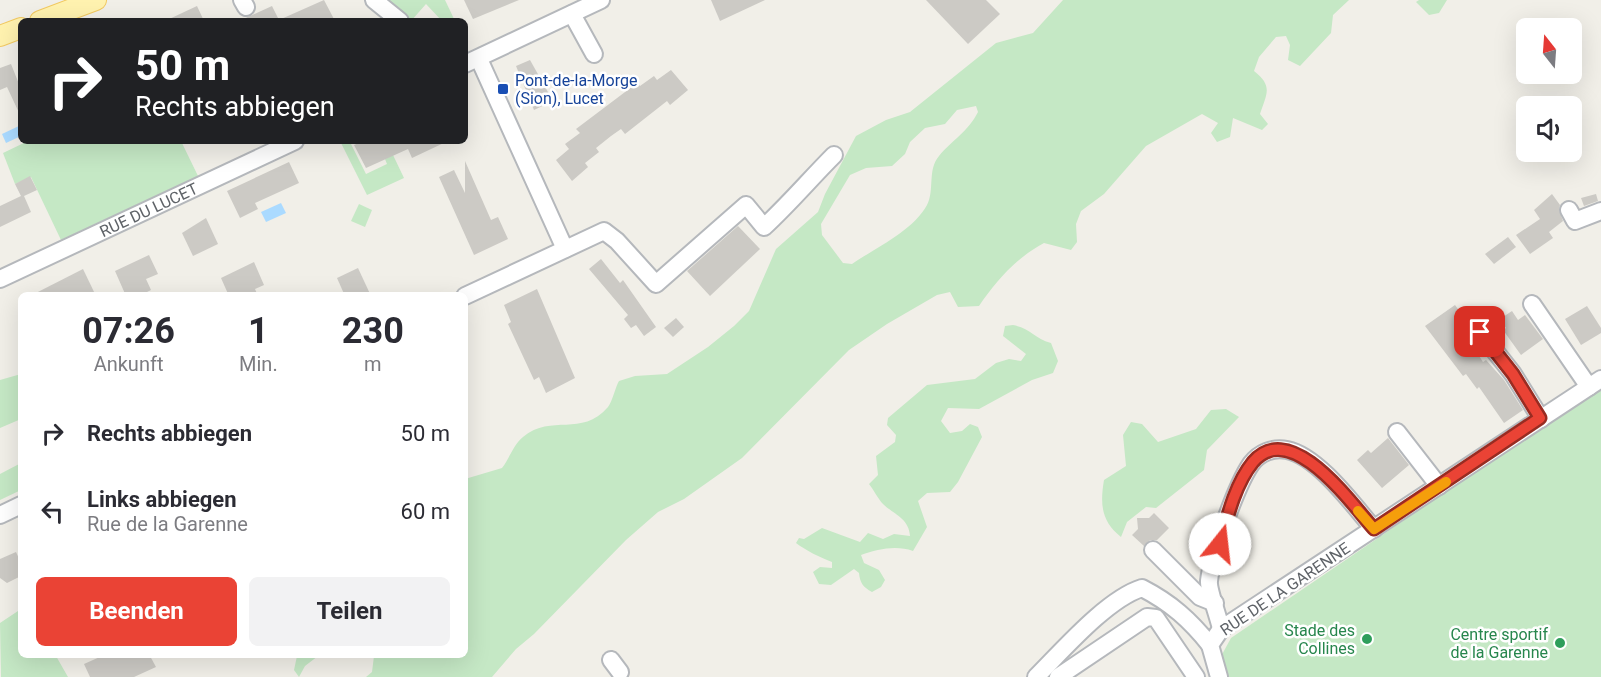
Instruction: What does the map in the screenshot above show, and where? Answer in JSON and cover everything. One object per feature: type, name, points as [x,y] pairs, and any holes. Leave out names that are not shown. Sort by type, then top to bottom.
[{"type":"main road","points":[[48,18],[96,0]]},
{"type":"main road","points":[[0,36],[18,29]]},
{"type":"street","points":[[374,0],[396,18]]},
{"type":"street","points":[[565,249],[472,61],[601,0]]},
{"type":"street","points":[[572,14],[594,54]]},
{"type":"street","name":"RUE DU LUCET","points":[[0,279],[290,144]]},
{"type":"street","points":[[468,295],[604,231],[617,241],[656,284],[746,205],[764,227],[793,201],[802,187],[834,155]]},
{"type":"street","points":[[1569,210],[1575,221],[1601,211]]},
{"type":"street","points":[[1532,304],[1595,383]]},
{"type":"street","points":[[1480,332],[1513,374],[1540,418]]},
{"type":"street","name":"RUE DE LA GARENNE","points":[[1218,677],[1210,645],[1221,629],[1595,383]]},
{"type":"street","points":[[1397,432],[1439,486]]},
{"type":"street","points":[[1221,629],[1208,583],[1231,505],[1251,464],[1272,449],[1288,450],[1307,459],[1326,476],[1374,529]]},
{"type":"street","points":[[0,516],[18,507]]},
{"type":"street","points":[[1153,550],[1200,597],[1215,603]]},
{"type":"street","points":[[1036,677],[1126,593],[1142,588],[1164,599],[1189,619],[1210,645]]},
{"type":"street","points":[[1058,677],[1147,617],[1156,618],[1196,677]]},
{"type":"green space","points":[[381,0],[445,0],[454,18],[439,18],[426,4],[414,18],[403,18]]},
{"type":"green space","points":[[1063,0],[1349,0],[1333,15],[1331,33],[1300,66],[1288,60],[1290,45],[1286,36],[1276,37],[1259,57],[1254,71],[1264,81],[1267,90],[1260,114],[1268,124],[1262,130],[1233,118],[1230,137],[1217,142],[1211,133],[1218,123],[1202,114],[1146,146],[1104,194],[1081,211],[1076,224],[1077,242],[1071,250],[1044,243],[1008,270],[979,306],[958,307],[950,292],[937,295],[887,324],[849,350],[742,458],[684,499],[658,512],[626,540],[534,634],[516,649],[492,677],[366,677],[372,672],[374,658],[468,658],[468,478],[502,468],[520,440],[534,430],[556,425],[577,424],[598,416],[610,404],[619,381],[635,376],[667,374],[708,347],[734,326],[749,311],[776,249],[818,212],[856,136],[886,120],[910,112],[996,43],[1033,33]],"holes":[[[976,106],[978,112],[970,125],[935,162],[927,205],[913,223],[852,264],[843,263],[822,235],[821,224],[850,175],[866,168],[892,166],[905,154],[910,142],[925,128],[945,124],[957,110]]]},
{"type":"green space","points":[[1419,0],[1447,0],[1439,13],[1429,15],[1416,2]]},
{"type":"green space","points":[[22,144],[182,144],[198,176],[61,240],[31,177],[15,184],[3,153]]},
{"type":"green space","points":[[342,144],[351,144],[366,174],[387,164],[385,159],[393,155],[404,178],[367,195]]},
{"type":"green space","points":[[359,204],[372,210],[365,227],[351,221]]},
{"type":"green space","points":[[1013,325],[1024,328],[1051,343],[1058,361],[1053,373],[1032,380],[979,409],[948,408],[941,421],[950,433],[962,431],[970,424],[978,427],[982,437],[958,482],[950,492],[927,493],[918,501],[927,527],[913,551],[887,548],[861,555],[864,563],[879,570],[885,580],[881,587],[872,592],[862,584],[859,573],[854,569],[831,585],[819,584],[813,572],[820,567],[832,568],[832,562],[796,543],[799,538],[804,539],[822,528],[860,542],[868,533],[883,539],[894,534],[910,536],[904,521],[883,504],[869,484],[878,475],[876,456],[895,442],[896,435],[887,425],[888,418],[927,385],[975,379],[996,363],[1009,359],[1021,361],[1026,354],[1003,336],[1005,326]]},
{"type":"green space","points":[[18,375],[18,420],[0,428],[0,380]]},
{"type":"green space","points":[[1601,386],[1601,677],[1222,677],[1219,660],[1231,638]]},
{"type":"green space","points":[[1226,409],[1239,417],[1207,450],[1204,470],[1156,508],[1146,507],[1127,522],[1121,537],[1114,531],[1109,525],[1102,504],[1104,480],[1126,466],[1123,435],[1131,422],[1142,424],[1158,442],[1196,429],[1211,410]]},
{"type":"green space","points":[[18,465],[18,491],[0,500],[0,474]]},
{"type":"green space","points":[[18,611],[18,658],[57,658],[68,677],[1,677],[0,623]]},
{"type":"green space","points":[[297,658],[315,658],[305,666],[299,677],[294,670]]},
{"type":"water","points":[[18,126],[18,137],[6,143],[2,134]]},
{"type":"water","points":[[281,203],[286,213],[266,222],[261,212]]},
{"type":"building","points":[[324,0],[333,18],[284,18]]},
{"type":"building","points":[[464,0],[519,0],[473,19]]},
{"type":"building","points":[[711,0],[765,0],[720,21]]},
{"type":"building","points":[[926,0],[986,0],[1000,14],[968,44]]},
{"type":"building","points":[[197,6],[203,18],[171,18]]},
{"type":"building","points":[[272,6],[278,18],[246,18]]},
{"type":"building","points":[[530,60],[553,101],[534,110],[516,66]]},
{"type":"building","points":[[11,64],[18,82],[18,111],[7,87],[0,90],[0,68]]},
{"type":"building","points":[[671,70],[688,90],[670,105],[667,101],[625,134],[621,129],[611,136],[596,148],[599,152],[585,163],[588,167],[572,181],[556,160],[569,149],[565,144],[580,133],[576,129],[637,83],[640,86],[654,76],[657,80]]},
{"type":"building","points":[[442,144],[412,158],[408,149],[366,168],[354,145]]},
{"type":"building","points":[[465,161],[491,220],[498,217],[508,239],[474,255],[439,177],[454,170],[465,193]]},
{"type":"building","points":[[289,162],[299,183],[255,203],[258,209],[240,218],[227,191]]},
{"type":"building","points":[[30,176],[37,190],[24,196],[31,212],[0,227],[0,206],[21,196],[15,184]]},
{"type":"building","points":[[1552,194],[1560,205],[1559,210],[1563,221],[1549,232],[1553,238],[1530,254],[1516,235],[1540,219],[1534,210]]},
{"type":"building","points":[[1596,194],[1598,201],[1584,206],[1581,198]]},
{"type":"building","points":[[206,218],[218,244],[193,256],[182,233]]},
{"type":"building","points":[[738,226],[760,249],[710,296],[687,271]]},
{"type":"building","points":[[1508,237],[1516,247],[1494,264],[1485,254]]},
{"type":"building","points":[[149,255],[158,274],[146,279],[151,290],[124,292],[115,271]]},
{"type":"building","points":[[601,259],[620,283],[623,280],[656,327],[644,336],[636,325],[631,328],[624,319],[628,315],[589,269]]},
{"type":"building","points":[[254,262],[264,285],[255,289],[256,292],[227,292],[221,278]]},
{"type":"building","points":[[358,268],[369,292],[343,292],[337,278]]},
{"type":"building","points":[[83,269],[94,292],[38,292]]},
{"type":"building","points":[[537,289],[575,378],[546,393],[539,377],[534,380],[508,324],[511,322],[504,305]]},
{"type":"building","points":[[1455,305],[1471,327],[1473,340],[1470,342],[1483,362],[1486,360],[1504,380],[1523,410],[1504,423],[1479,387],[1477,389],[1466,374],[1463,376],[1425,326]]},
{"type":"building","points":[[1587,306],[1601,328],[1601,333],[1581,345],[1565,319]]},
{"type":"building","points":[[1512,311],[1518,320],[1525,315],[1543,339],[1521,355],[1503,330],[1506,328],[1500,319]]},
{"type":"building","points":[[676,318],[684,327],[673,337],[664,328]]},
{"type":"building","points":[[1388,438],[1409,465],[1382,488],[1357,460],[1368,450],[1371,453]]},
{"type":"building","points":[[1154,513],[1169,528],[1157,540],[1150,540],[1144,546],[1132,535],[1138,529],[1137,518],[1149,518]]},
{"type":"building","points":[[16,552],[18,578],[7,583],[0,578],[0,559]]},
{"type":"building","points":[[98,658],[151,658],[156,667],[134,677],[90,677],[84,664]]},
{"type":"slow traffic","points":[[1358,511],[1374,529],[1446,482]]},
{"type":"place","name":"Pont-de-la-Morge (Sion), Lucet","points":[[503,89]]},
{"type":"place","name":"Stade des Collines","points":[[1367,639]]},
{"type":"place","name":"Centre sportif de la Garenne","points":[[1560,643]]},
{"type":"route","points":[[1220,544],[1231,505],[1251,464],[1259,456],[1272,449],[1288,450],[1307,459],[1326,476],[1374,529],[1540,418],[1513,374],[1480,332]]}]
